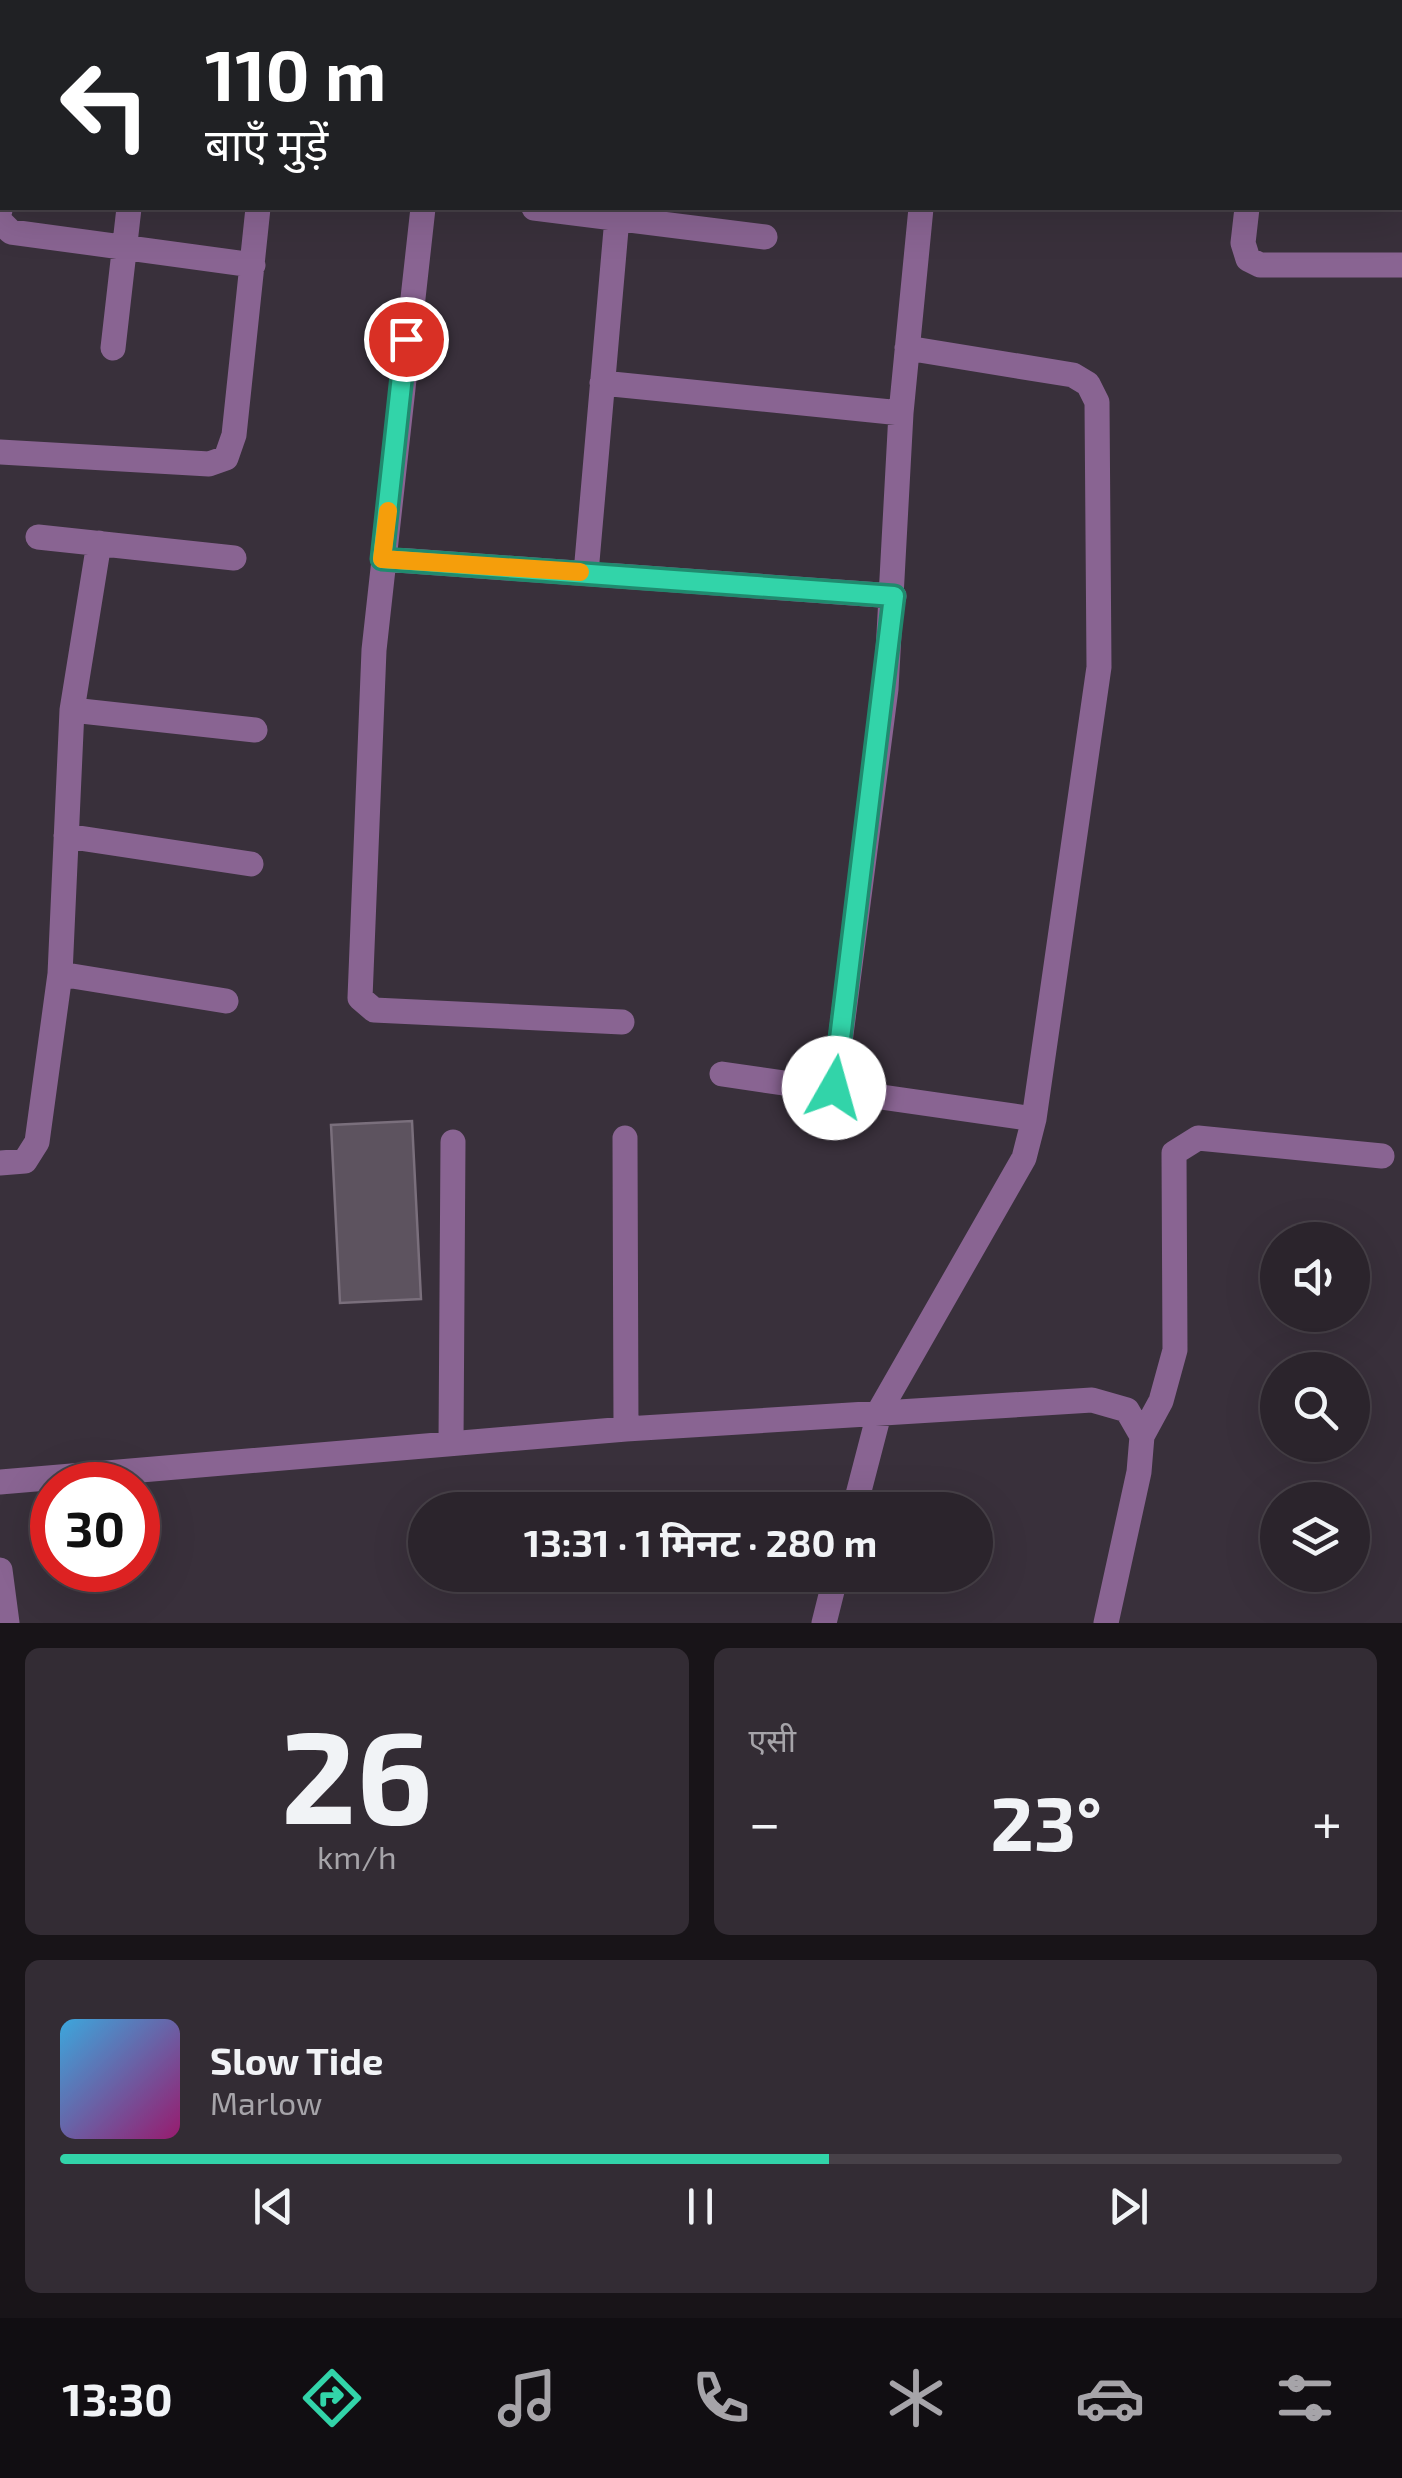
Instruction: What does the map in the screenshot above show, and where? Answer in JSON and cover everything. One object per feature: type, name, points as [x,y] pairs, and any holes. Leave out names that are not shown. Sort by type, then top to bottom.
[{"type":"street","points":[[113,348],[130,210]]},
{"type":"street","points":[[0,452],[209,464],[226,458],[234,436],[258,210]]},
{"type":"street","points":[[423,210],[382,559],[366,764],[360,998],[374,1010],[622,1022]]},
{"type":"street","points":[[551,210],[765,237]]},
{"type":"street","points":[[834,1088],[894,596],[901,413],[921,210]]},
{"type":"street","points":[[1247,210],[1243,242],[1248,259],[1260,265],[1402,265]]},
{"type":"street","points":[[586,573],[617,218]]},
{"type":"street","points":[[1,223],[11,232],[253,265]]},
{"type":"street","points":[[0,236],[1,223]]},
{"type":"street","points":[[859,1492],[880,1410],[1024,1158],[1034,1119],[1099,667],[1097,402],[1088,384],[1073,375],[907,348]]},
{"type":"street","points":[[602,383],[901,413]]},
{"type":"street","points":[[38,536],[234,558]]},
{"type":"street","points":[[0,1163],[25,1161],[37,1142],[60,974],[72,710],[99,543]]},
{"type":"street","points":[[382,559],[894,596]]},
{"type":"street","points":[[72,710],[255,730]]},
{"type":"street","points":[[66,836],[251,864]]},
{"type":"street","points":[[60,974],[226,1001]]},
{"type":"street","points":[[722,1074],[1034,1119]]},
{"type":"street","points":[[625,1138],[626,1429]]},
{"type":"street","points":[[1106,1623],[1140,1472],[1142,1436],[1161,1401],[1175,1350],[1174,1153],[1198,1138],[1382,1156]]},
{"type":"street","points":[[451,1443],[453,1142]]},
{"type":"street","points":[[0,1482],[626,1429],[880,1410],[1092,1400],[1127,1410],[1142,1436]]},
{"type":"street","points":[[0,1570],[7,1623]]},
{"type":"street","points":[[824,1623],[832,1592]]},
{"type":"building","points":[[412,1121],[421,1299],[340,1303],[331,1125]]},
{"type":"slow traffic","points":[[388,511],[382,559],[580,572]]},
{"type":"route","points":[[406,339],[382,559],[894,596],[886,690],[834,1088]]}]
